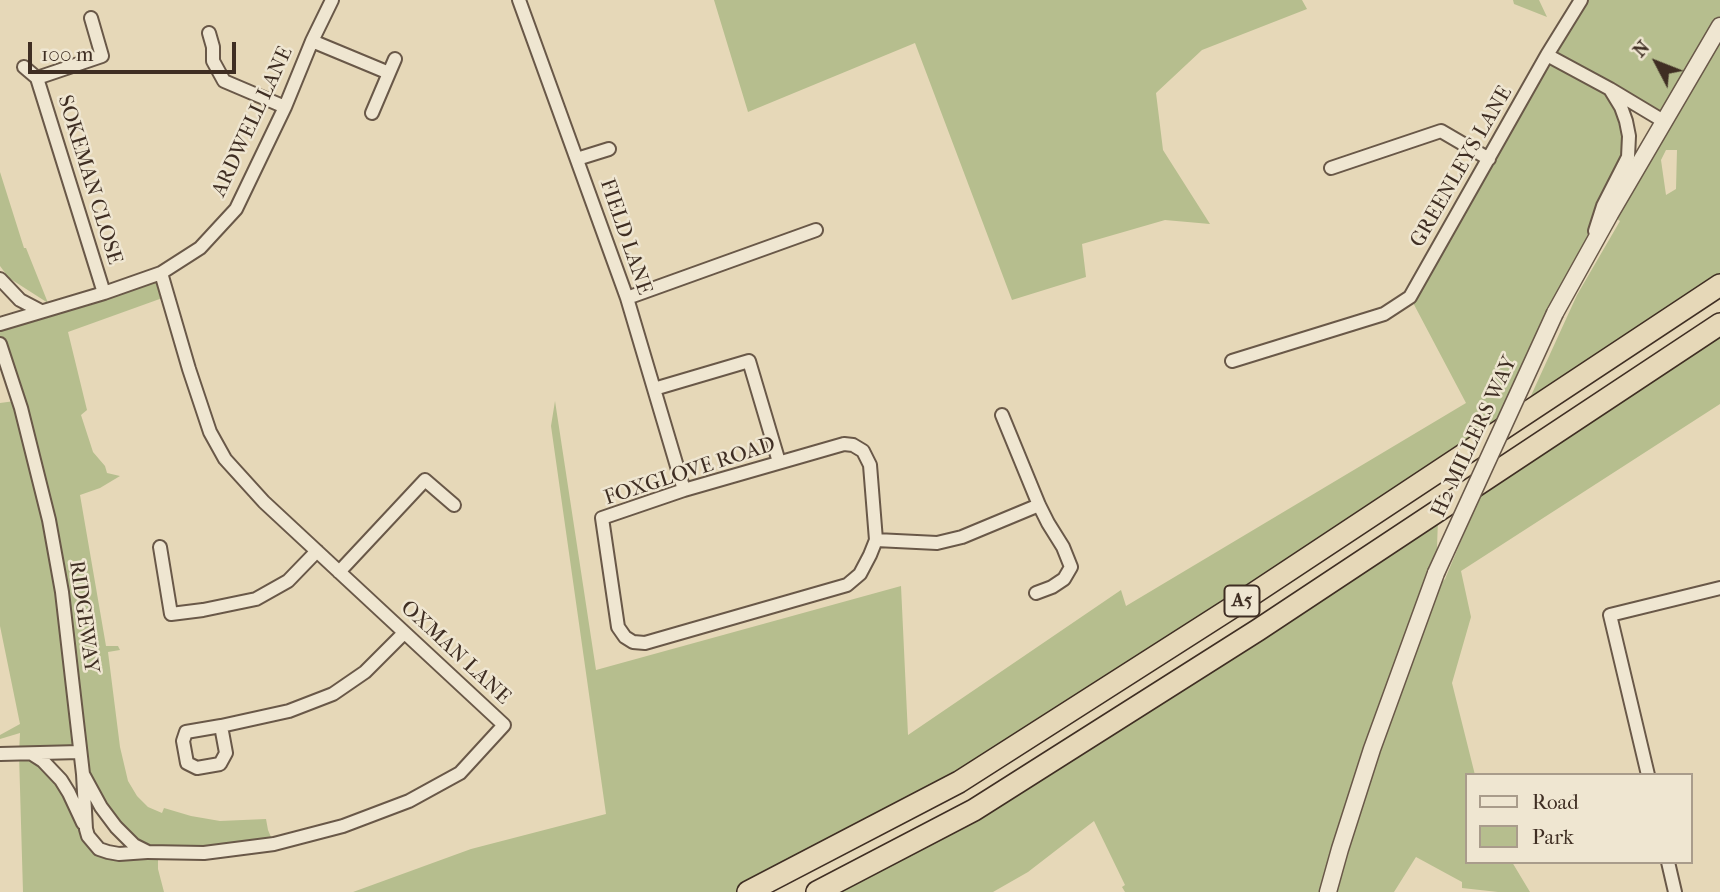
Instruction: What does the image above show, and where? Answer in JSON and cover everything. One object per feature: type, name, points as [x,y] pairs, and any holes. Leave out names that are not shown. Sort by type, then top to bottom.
[{"type":"highway","name":"A5","points":[[748,892],[959,782],[1247,598],[1720,285]]},
{"type":"highway","name":"A5","points":[[817,892],[974,810],[1258,630],[1720,324]]},
{"type":"street","name":"ARDWELL LANE","points":[[0,324],[161,273],[201,247],[236,209],[332,0]]},
{"type":"street","name":"FIELD LANE","points":[[519,0],[627,298],[684,490]]},
{"type":"street","name":"GREENLEYS LANE","points":[[1232,361],[1384,314],[1410,297],[1581,0]]},
{"type":"street","name":"SOKEMAN CLOSE","points":[[37,78],[102,56],[91,18]]},
{"type":"street","name":"H2 MILLERS WAY","points":[[1328,892],[1372,749],[1436,573],[1555,313],[1720,26]]},
{"type":"street","points":[[209,33],[213,61],[224,81],[285,107]]},
{"type":"street","points":[[312,41],[389,73]]},
{"type":"street","points":[[1547,55],[1665,122]]},
{"type":"street","points":[[372,113],[395,60]]},
{"type":"street","name":"SOKEMAN CLOSE","points":[[24,67],[37,78],[104,293]]},
{"type":"street","points":[[1589,251],[1603,206],[1628,157],[1629,136],[1626,121],[1610,89]]},
{"type":"street","points":[[1331,168],[1441,131],[1489,159]]},
{"type":"street","points":[[577,159],[609,149]]},
{"type":"street","points":[[627,298],[816,230]]},
{"type":"street","name":"OXMAN LANE","points":[[148,852],[204,853],[274,845],[343,826],[409,802],[460,773],[504,725],[264,502],[225,459],[210,432],[161,273]]},
{"type":"street","points":[[0,279],[20,300],[41,311]]},
{"type":"street","name":"RIDGEWAY","points":[[0,344],[21,408],[49,520],[62,592],[83,774],[86,829]]},
{"type":"street","points":[[654,389],[749,361],[779,462]]},
{"type":"street","points":[[1002,415],[1039,505],[1071,567],[1064,579],[1036,593]]},
{"type":"street","name":"FOXGLOVE ROAD","points":[[844,444],[853,445],[863,451],[870,465],[876,540],[860,574],[846,585],[645,642],[633,642],[625,637],[618,627],[602,517],[684,490],[844,444]]},
{"type":"street","points":[[340,572],[425,480],[454,505]]},
{"type":"street","points":[[876,540],[937,543],[962,537],[1039,505]]},
{"type":"street","points":[[160,547],[171,614],[256,599],[288,581],[317,551]]},
{"type":"street","points":[[1648,773],[1610,614],[1720,588]]},
{"type":"street","points":[[222,726],[289,711],[333,694],[365,671],[404,633]]},
{"type":"street","points":[[0,754],[80,752]]},
{"type":"street","points":[[32,754],[43,761],[61,780],[89,836],[99,849],[119,854],[148,852]]},
{"type":"street","points":[[83,774],[101,807],[116,827],[134,845],[148,852]]},
{"type":"street","points":[[1668,864],[1675,892]]},
{"type":"green space","points":[[714,0],[1302,0],[1307,9],[1202,50],[1156,93],[1163,150],[1210,224],[1165,220],[1082,244],[1086,277],[1012,300],[915,43],[748,112]]},
{"type":"green space","points":[[1513,0],[1539,0],[1547,17],[1514,4]]},
{"type":"green space","points":[[1581,0],[1720,0],[1720,281],[1529,400],[1577,295],[1620,221],[1610,214],[1664,122],[1611,90],[1629,136],[1589,251],[1488,439],[959,782],[748,892],[353,892],[471,849],[606,814],[551,426],[555,401],[596,670],[901,586],[908,735],[1121,590],[1126,606],[1466,403],[1410,297]],"holes":[[[1666,150],[1677,150],[1676,189],[1666,195],[1661,160]]]},
{"type":"green space","points":[[0,172],[24,248],[48,303],[9,278],[0,266]]},
{"type":"green space","points":[[161,273],[168,296],[68,332],[87,410],[81,415],[93,452],[105,466],[107,473],[120,476],[100,488],[80,495],[106,646],[118,646],[120,650],[108,652],[120,747],[128,781],[148,807],[162,813],[164,808],[220,821],[266,819],[274,844],[158,853],[158,869],[164,892],[23,892],[20,733],[0,739],[0,735],[20,724],[0,626],[0,403],[15,401],[0,346],[0,324]],"holes":[[[80,752],[101,807],[146,852],[99,849],[43,761],[34,754]]]},
{"type":"green space","points":[[1720,324],[1720,404],[1461,571],[1471,617],[1452,683],[1474,773],[1464,773],[1464,864],[1513,864],[1530,892],[1462,888],[1462,882],[1416,857],[1394,892],[1125,892],[1122,887],[1125,885],[1094,821],[1028,872],[993,892],[817,892],[1438,520],[1436,573],[1429,595],[1445,579],[1487,479]]}]
